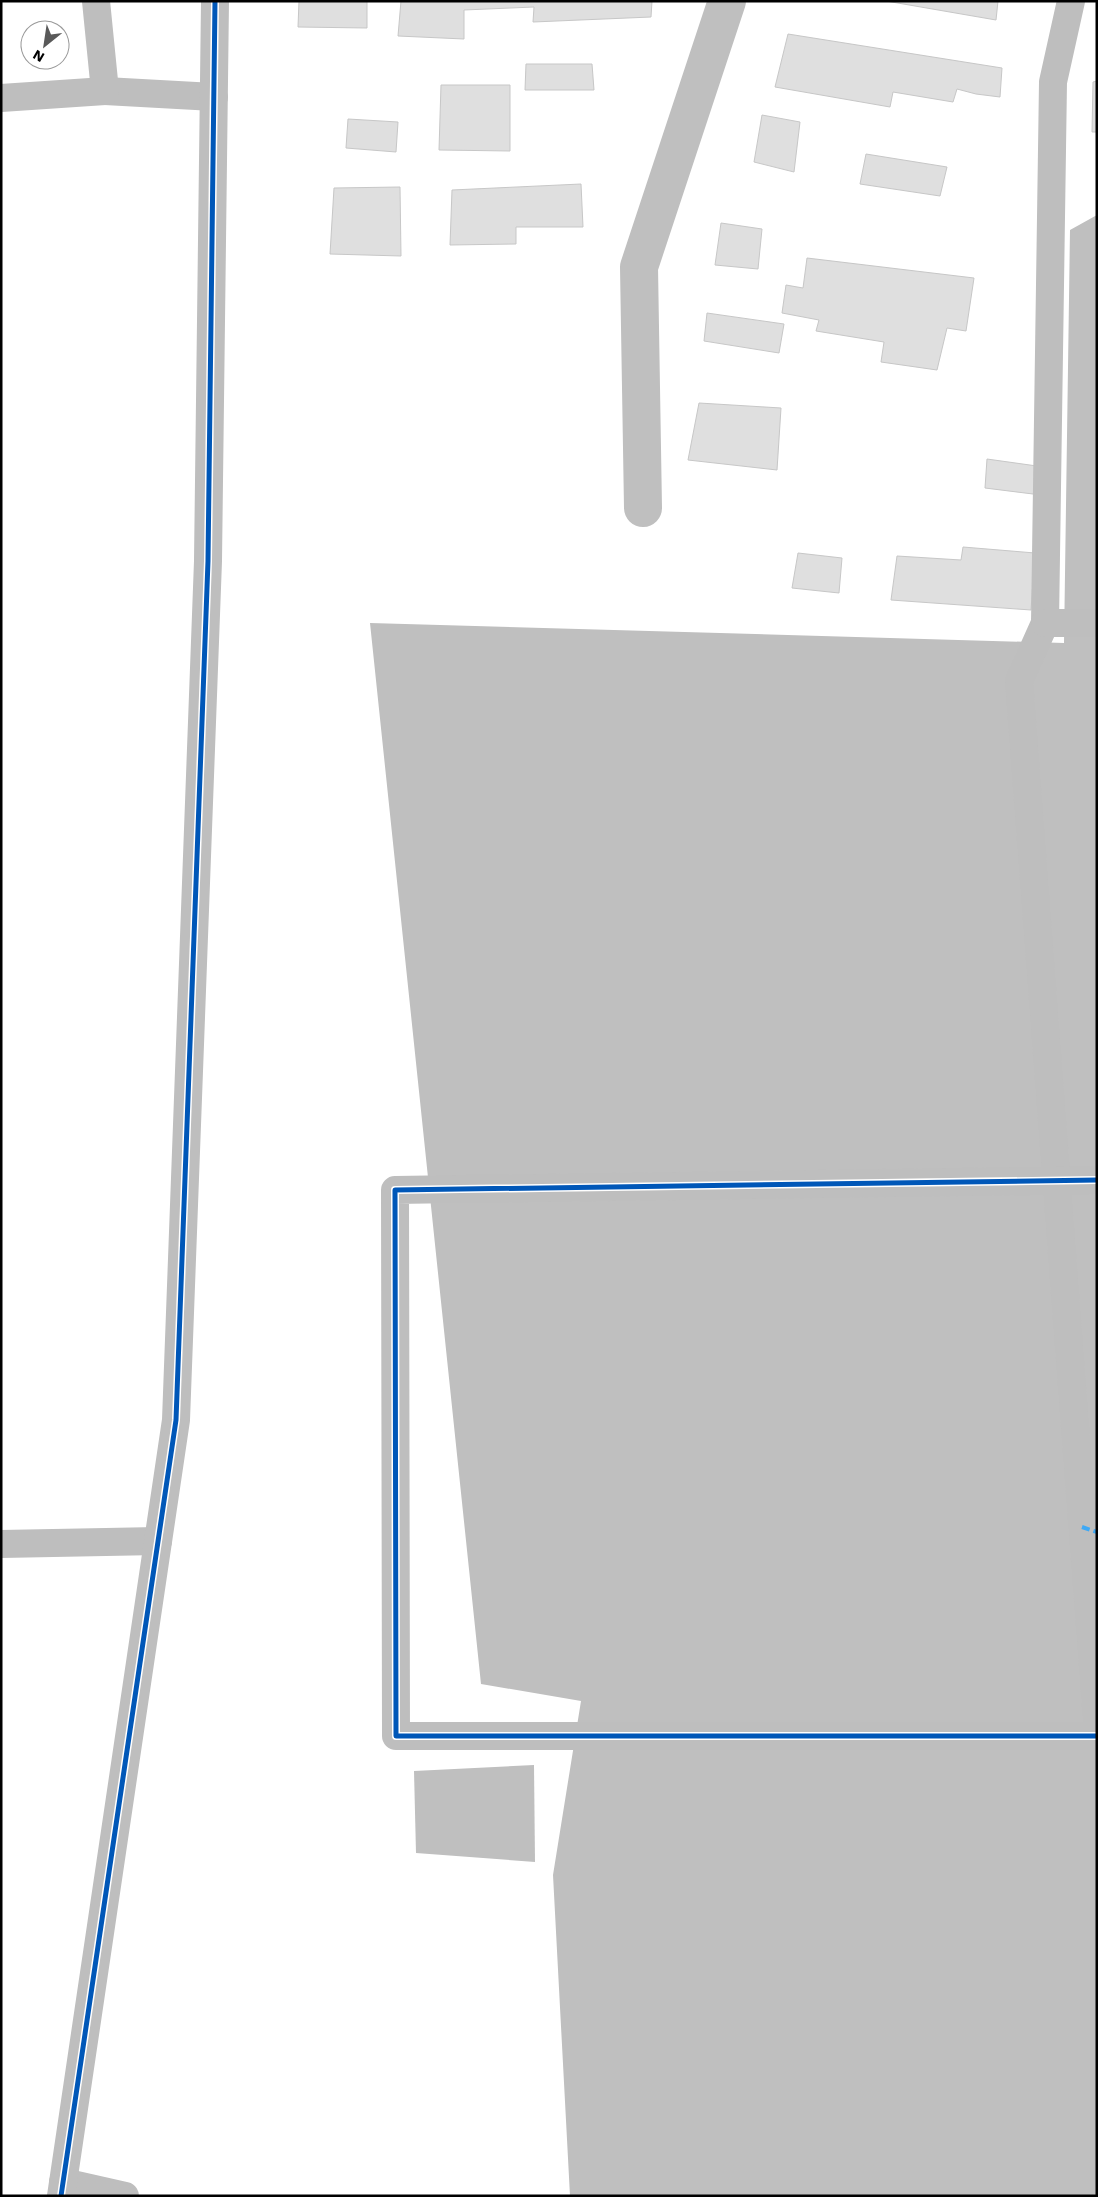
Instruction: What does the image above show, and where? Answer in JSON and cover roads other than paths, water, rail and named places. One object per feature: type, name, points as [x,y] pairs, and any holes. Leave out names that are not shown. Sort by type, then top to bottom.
[{"type":"street","points":[[96,1],[105,91]]},
{"type":"street","points":[[125,2196],[62,2189],[176,1420],[208,561],[215,1]]},
{"type":"street","points":[[1071,1],[1053,82],[1045,622],[1019,681],[1097,1720]]},
{"type":"street","points":[[1,98],[105,91],[214,97]]},
{"type":"street","points":[[1045,622],[1097,623]]},
{"type":"street","points":[[1097,1180],[395,1190],[396,1736],[1097,1736]]},
{"type":"street","points":[[1,1544],[158,1541]]},
{"type":"waterway","points":[[643,508],[639,267],[727,1]]}]
